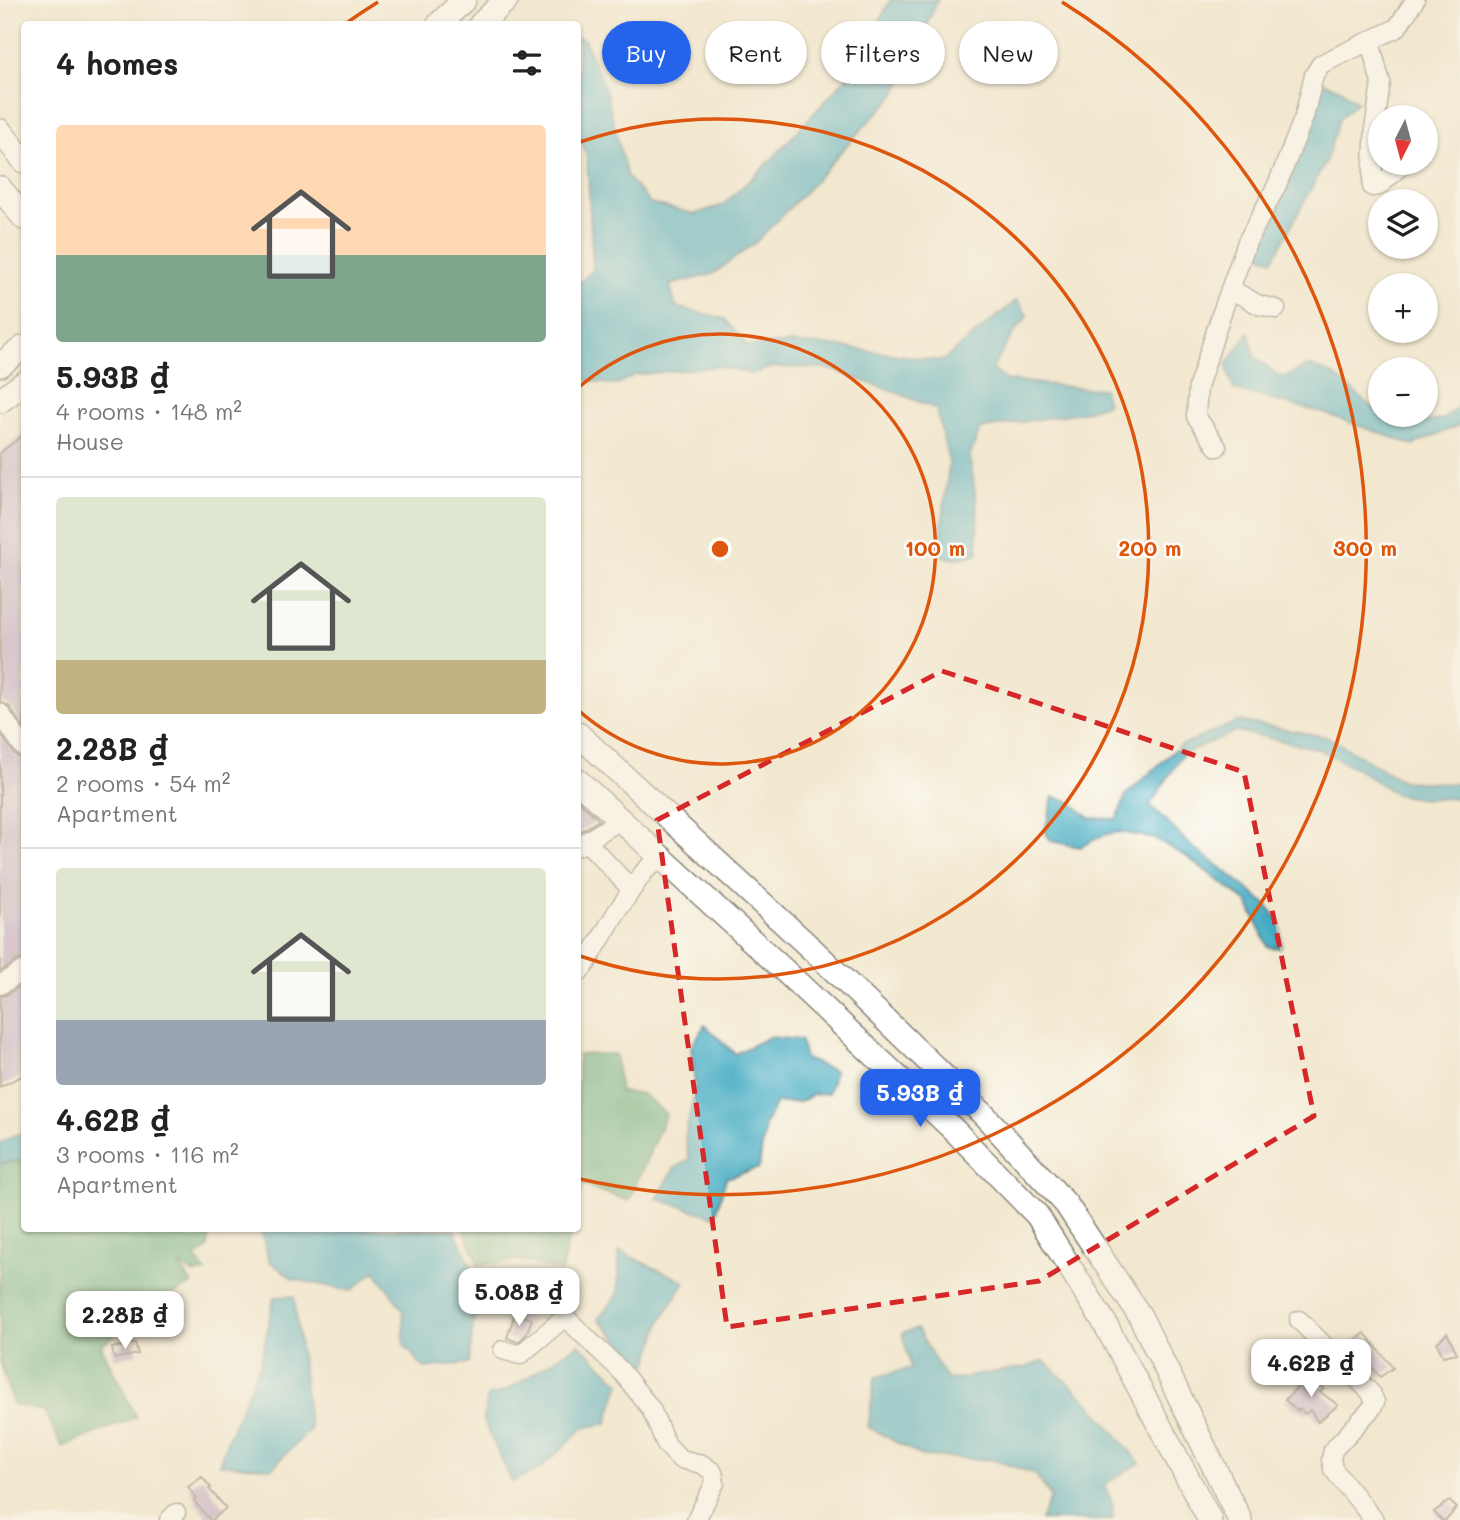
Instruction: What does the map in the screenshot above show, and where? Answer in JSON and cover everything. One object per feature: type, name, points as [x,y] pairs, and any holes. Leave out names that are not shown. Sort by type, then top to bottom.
[{"type":"main road","points":[[442,21],[464,0]]},
{"type":"main road","points":[[484,21],[506,0]]},
{"type":"main road","points":[[0,131],[21,157]]},
{"type":"main road","points":[[0,188],[21,214]]},
{"type":"main road","points":[[0,365],[21,349]]},
{"type":"main road","points":[[0,401],[21,385]]},
{"type":"main road","points":[[581,737],[815,952],[984,1115],[1066,1204],[1140,1316],[1240,1520]]},
{"type":"main road","points":[[581,784],[954,1130],[1037,1215],[1103,1320],[1210,1520]]},
{"type":"main road","points":[[787,973],[815,952]]},
{"type":"street","points":[[1217,447],[1196,416],[1198,387],[1247,242],[1278,185],[1304,117],[1314,75],[1321,64],[1397,28],[1415,0]]},
{"type":"street","points":[[1370,42],[1381,83],[1378,105]]},
{"type":"street","points":[[1373,175],[1372,187],[1380,187],[1392,175]]},
{"type":"street","points":[[1230,289],[1259,304],[1276,309]]},
{"type":"street","points":[[0,713],[21,744]]},
{"type":"street","points":[[620,820],[582,844],[631,889]]},
{"type":"street","points":[[581,970],[631,889],[649,867],[663,859]]},
{"type":"street","points":[[0,985],[21,972]]},
{"type":"street","points":[[503,1350],[520,1355],[565,1317],[621,1371],[651,1409],[666,1444],[680,1459],[702,1464],[713,1472],[715,1483],[696,1520]]},
{"type":"street","points":[[1299,1320],[1371,1393],[1375,1402],[1372,1409],[1333,1450],[1331,1459],[1333,1469],[1374,1520]]},
{"type":"highlighted area","points":[[942,671],[1244,772],[1314,1116],[1039,1281],[727,1327],[657,820]]},
{"type":"green space","points":[[581,1054],[615,1054],[620,1092],[643,1094],[666,1114],[629,1201],[582,1185],[581,1190]]},
{"type":"green space","points":[[21,1161],[21,1232],[209,1232],[208,1248],[195,1258],[206,1272],[194,1274],[179,1264],[192,1284],[149,1308],[101,1346],[136,1417],[62,1447],[44,1411],[13,1405],[0,1360],[0,1163]]},
{"type":"green space","points":[[465,1232],[570,1232],[561,1271],[521,1260],[479,1265]]},
{"type":"water","points":[[890,0],[938,0],[929,21],[880,21]]},
{"type":"water","points":[[581,38],[584,39],[606,91],[627,177],[650,203],[695,214],[723,205],[771,160],[841,84],[900,84],[896,94],[755,243],[713,274],[670,285],[676,307],[725,319],[747,346],[791,343],[834,346],[942,361],[1017,300],[1028,316],[1013,334],[992,369],[1006,380],[1103,389],[1107,404],[1082,412],[980,429],[970,455],[977,507],[978,553],[959,558],[940,555],[949,462],[936,409],[826,368],[773,367],[751,374],[718,366],[635,375],[615,385],[581,379],[581,282],[593,269],[587,159],[581,138]]},
{"type":"water","points":[[1322,82],[1341,89],[1357,102],[1339,119],[1326,161],[1273,260],[1255,252]]},
{"type":"water","points":[[1249,332],[1255,357],[1282,378],[1310,365],[1335,376],[1368,404],[1368,427],[1438,427],[1438,420],[1444,419],[1460,405],[1460,425],[1413,445],[1323,413],[1234,390],[1226,365]]},
{"type":"water","points":[[1239,721],[1328,737],[1403,781],[1460,784],[1460,798],[1422,799],[1395,794],[1356,768],[1318,749],[1236,731],[1183,754],[1150,805],[1192,847],[1266,904],[1281,924],[1282,948],[1268,947],[1248,903],[1190,859],[1155,839],[1122,832],[1106,834],[1080,847],[1051,841],[1045,831],[1053,797],[1069,801],[1090,818],[1117,819],[1126,795],[1179,746]]},
{"type":"water","points":[[705,1025],[735,1054],[769,1037],[800,1040],[805,1059],[835,1071],[828,1093],[812,1095],[800,1102],[776,1103],[765,1124],[759,1168],[726,1178],[715,1217],[657,1199],[674,1169],[689,1159],[685,1137],[695,1086],[691,1047]]},
{"type":"water","points":[[21,1134],[21,1160],[0,1163],[0,1143]]},
{"type":"water","points":[[261,1232],[455,1232],[478,1281],[469,1363],[424,1368],[404,1345],[403,1310],[375,1271],[351,1291],[293,1279],[269,1261]]},
{"type":"water","points":[[619,1251],[685,1282],[662,1319],[646,1369],[598,1319],[618,1294]]},
{"type":"water","points":[[294,1296],[310,1430],[272,1468],[219,1464],[261,1361],[274,1297]]},
{"type":"water","points":[[917,1329],[947,1380],[1026,1367],[1044,1361],[1091,1404],[1140,1463],[1104,1485],[1113,1504],[1113,1520],[1041,1520],[1051,1497],[1035,1474],[994,1460],[921,1456],[868,1427],[875,1377],[911,1368],[902,1333]]},
{"type":"water","points":[[579,1344],[620,1383],[607,1423],[583,1428],[540,1469],[512,1482],[483,1420],[488,1396],[506,1391]]},
{"type":"building","points":[[21,436],[21,724],[9,706],[0,702],[0,453]]},
{"type":"building","points":[[0,733],[15,755],[21,758],[21,960],[0,972]]},
{"type":"building","points":[[581,803],[599,820],[581,831]]},
{"type":"building","points":[[21,985],[21,1076],[0,1087],[0,996]]},
{"type":"building","points":[[515,1313],[532,1319],[526,1335],[518,1342],[507,1338]]},
{"type":"building","points":[[1365,1333],[1393,1368],[1380,1377],[1352,1343]]},
{"type":"building","points":[[1447,1333],[1457,1353],[1443,1356],[1437,1343]]},
{"type":"building","points":[[135,1343],[138,1354],[114,1359],[112,1348]]},
{"type":"building","points":[[1309,1375],[1324,1389],[1320,1392],[1338,1405],[1318,1422],[1310,1410],[1305,1414],[1285,1400]]},
{"type":"building","points":[[202,1477],[226,1508],[212,1520],[194,1501],[197,1499],[188,1487]]},
{"type":"building","points":[[1449,1501],[1457,1508],[1446,1520],[1441,1520],[1434,1512]]}]
